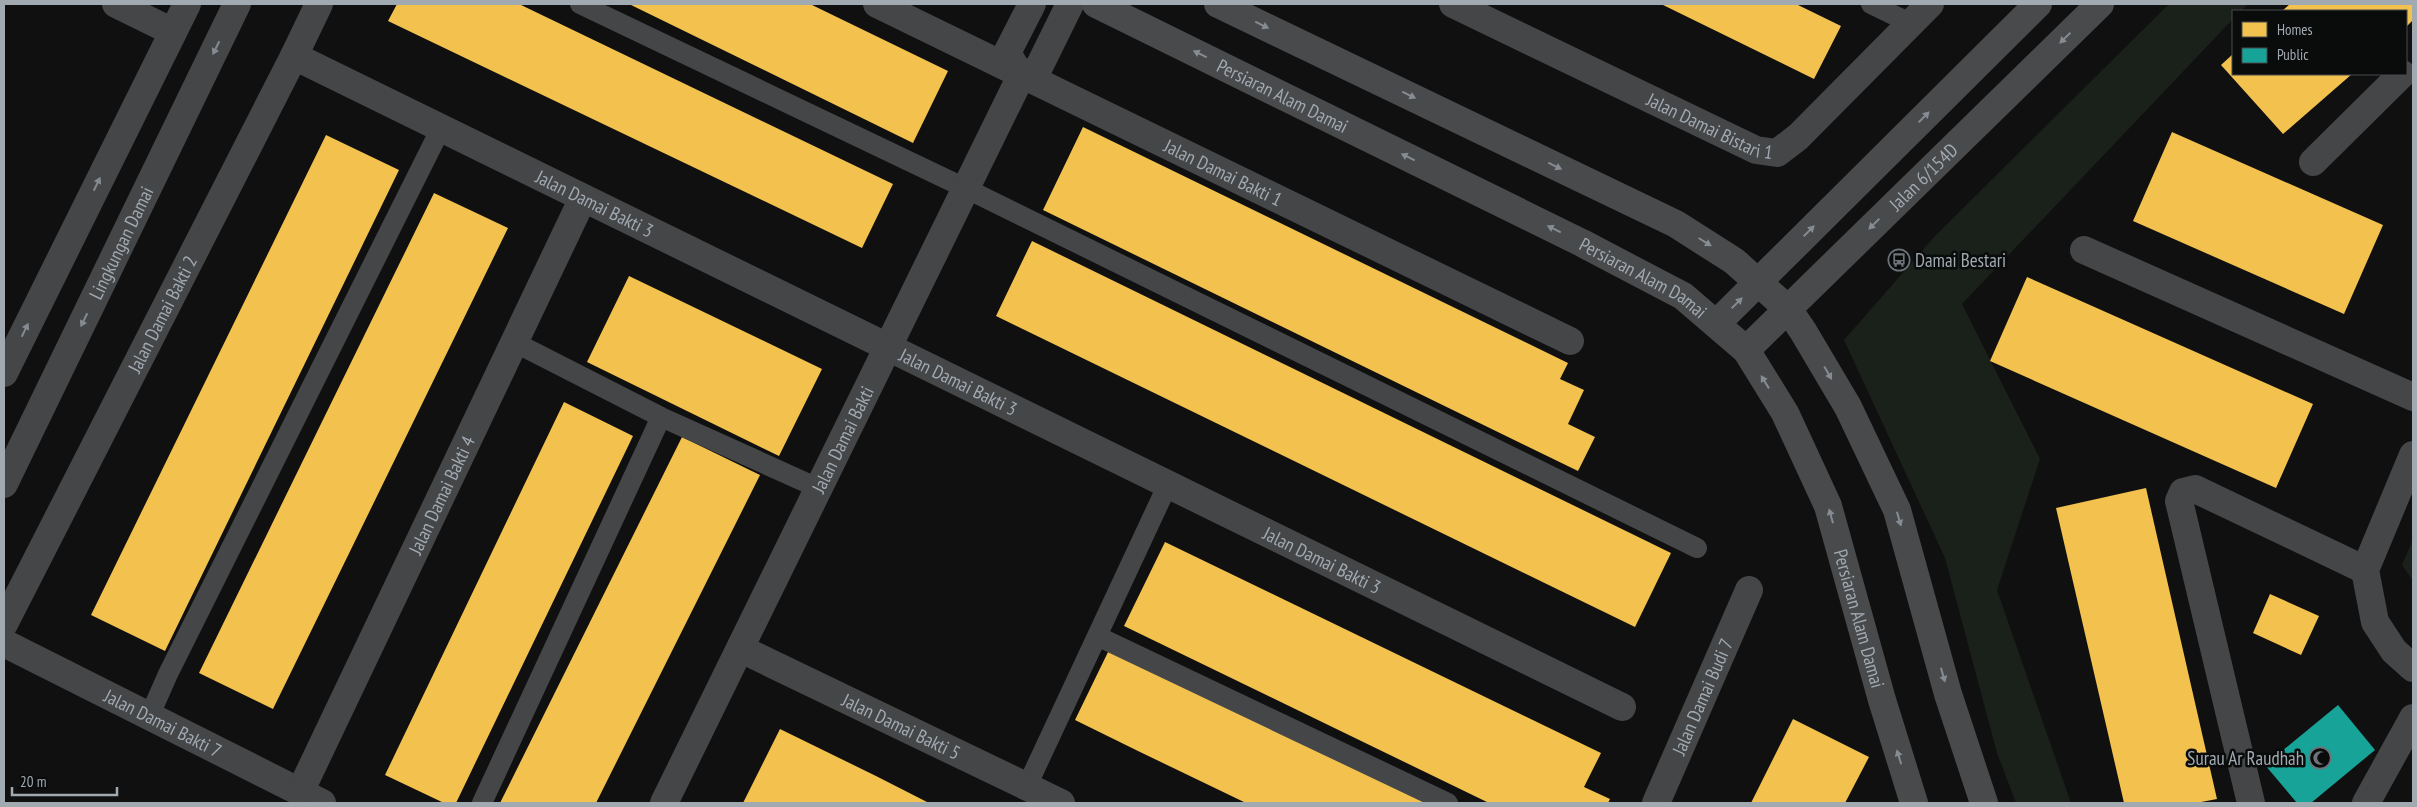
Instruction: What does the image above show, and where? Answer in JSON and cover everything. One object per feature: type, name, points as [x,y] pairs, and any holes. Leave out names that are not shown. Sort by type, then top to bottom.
[{"type":"street","points":[[116,4],[173,32]]},
{"type":"street","points":[[4,374],[187,4]]},
{"type":"street","name":"Lingkungan Damai","points":[[4,484],[238,4]]},
{"type":"street","name":"Jalan Damai Bakti 2","points":[[4,624],[319,4]]},
{"type":"street","name":"Jalan Damai Bakti 1","points":[[877,4],[1021,76],[1570,341]]},
{"type":"street","points":[[1032,4],[1008,54],[1021,76],[1038,69],[1070,4]]},
{"type":"street","name":"Persiaran Alam Damai","points":[[1096,4],[1582,243],[1683,296],[1746,350],[1785,413],[1828,506],[1882,700],[1914,803]]},
{"type":"street","points":[[1218,4],[1676,224],[1734,261],[1766,274],[1804,331],[1848,408],[1897,510],[1948,694],[1984,803]]},
{"type":"street","name":"Jalan Damai Bistari 1","points":[[1453,4],[1756,150],[1777,153],[1798,137],[1930,4]]},
{"type":"street","points":[[1716,324],[2038,4]]},
{"type":"street","name":"Jalan 6/154D","points":[[1746,350],[2100,4]]},
{"type":"street","name":"Jalan Damai Bakti 3","points":[[294,56],[1622,707]]},
{"type":"street","points":[[2313,162],[2401,75]]},
{"type":"street","name":"Jalan Damai Bakti","points":[[664,803],[1021,76]]},
{"type":"street","name":"Jalan Damai Bakti 4","points":[[305,800],[514,342],[583,198]]},
{"type":"street","points":[[2084,250],[2413,397]]},
{"type":"street","points":[[1804,331],[1804,302],[1811,285]]},
{"type":"street","points":[[2413,455],[2364,570],[2375,622],[2394,650],[2413,668]]},
{"type":"street","points":[[2251,803],[2180,501],[2182,492],[2195,489],[2364,570]]},
{"type":"street","name":"Jalan Damai Budi 7","points":[[1656,803],[1749,590]]},
{"type":"street","name":"Jalan Damai Bakti 7","points":[[4,643],[150,717],[305,800]]},
{"type":"street","name":"Jalan Damai Bakti 5","points":[[741,649],[1061,803]]},
{"type":"street","points":[[2366,803],[2413,718]]},
{"type":"lane","points":[[580,4],[965,188],[1698,548]]},
{"type":"lane","points":[[1871,4],[1910,23]]},
{"type":"lane","points":[[150,717],[177,656],[441,128]]},
{"type":"lane","points":[[514,342],[661,417],[818,488]]},
{"type":"lane","points":[[482,803],[661,417]]},
{"type":"lane","points":[[1027,786],[1168,484]]},
{"type":"lane","points":[[1097,636],[1448,803]]},
{"type":"shaded area","points":[[2169,4],[2248,4],[2242,10],[2232,10],[2232,20],[1962,304],[2040,459],[1997,590],[2071,803],[2016,803],[1997,753],[1945,558],[1844,340],[1935,236]]},
{"type":"shaded area","points":[[2413,539],[2413,581],[2402,565]]},
{"type":"building: Homes","points":[[397,4],[519,4],[893,184],[862,248],[388,21]]},
{"type":"building: Homes","points":[[629,4],[810,4],[948,71],[913,143]]},
{"type":"building: Homes","points":[[1661,4],[1796,4],[1841,26],[1814,79]]},
{"type":"building: Homes","points":[[2290,4],[2413,4],[2413,20],[2407,26],[2407,10],[2283,10]]},
{"type":"building: Homes","points":[[2232,55],[2232,75],[2351,75],[2283,134],[2221,65]]},
{"type":"building: Homes","points":[[1083,127],[1568,363],[1560,379],[1584,390],[1568,424],[1595,437],[1578,471],[1043,210]]},
{"type":"building: Homes","points":[[2172,132],[2383,225],[2344,314],[2133,221]]},
{"type":"building: Homes","points":[[326,135],[399,170],[165,651],[91,615]]},
{"type":"building: Homes","points":[[434,193],[508,228],[273,709],[199,673]]},
{"type":"building: Homes","points":[[1032,241],[1671,553],[1635,627],[996,316]]},
{"type":"building: Homes","points":[[629,276],[822,369],[779,456],[587,362]]},
{"type":"building: Homes","points":[[2027,277],[2313,404],[2276,488],[1990,361]]},
{"type":"building: Homes","points":[[564,402],[633,436],[456,803],[444,803],[385,775]]},
{"type":"building: Homes","points":[[682,437],[760,475],[596,803],[500,803]]},
{"type":"building: Homes","points":[[2146,488],[2217,799],[2196,803],[2124,803],[2056,508]]},
{"type":"building: Homes","points":[[1165,542],[1601,753],[1584,787],[1610,799],[1608,803],[1489,803],[1124,626]]},
{"type":"building: Homes","points":[[2270,594],[2319,616],[2301,655],[2253,633]]},
{"type":"building: Homes","points":[[1109,650],[1426,803],[1246,803],[1138,751],[1075,720]]},
{"type":"building: Homes","points":[[1793,719],[1869,757],[1845,803],[1751,803]]},
{"type":"building: Homes","points":[[780,729],[876,776],[929,803],[743,803]]},
{"type":"building: Public","name":"Surau Ar Raudhah","points":[[2338,705],[2375,750],[2311,803],[2297,803],[2265,765]]},
{"type":"place","name":"Damai Bestari","points":[[1899,260]]},
{"type":"place","name":"Surau Ar Raudhah","points":[[2320,758]]}]
